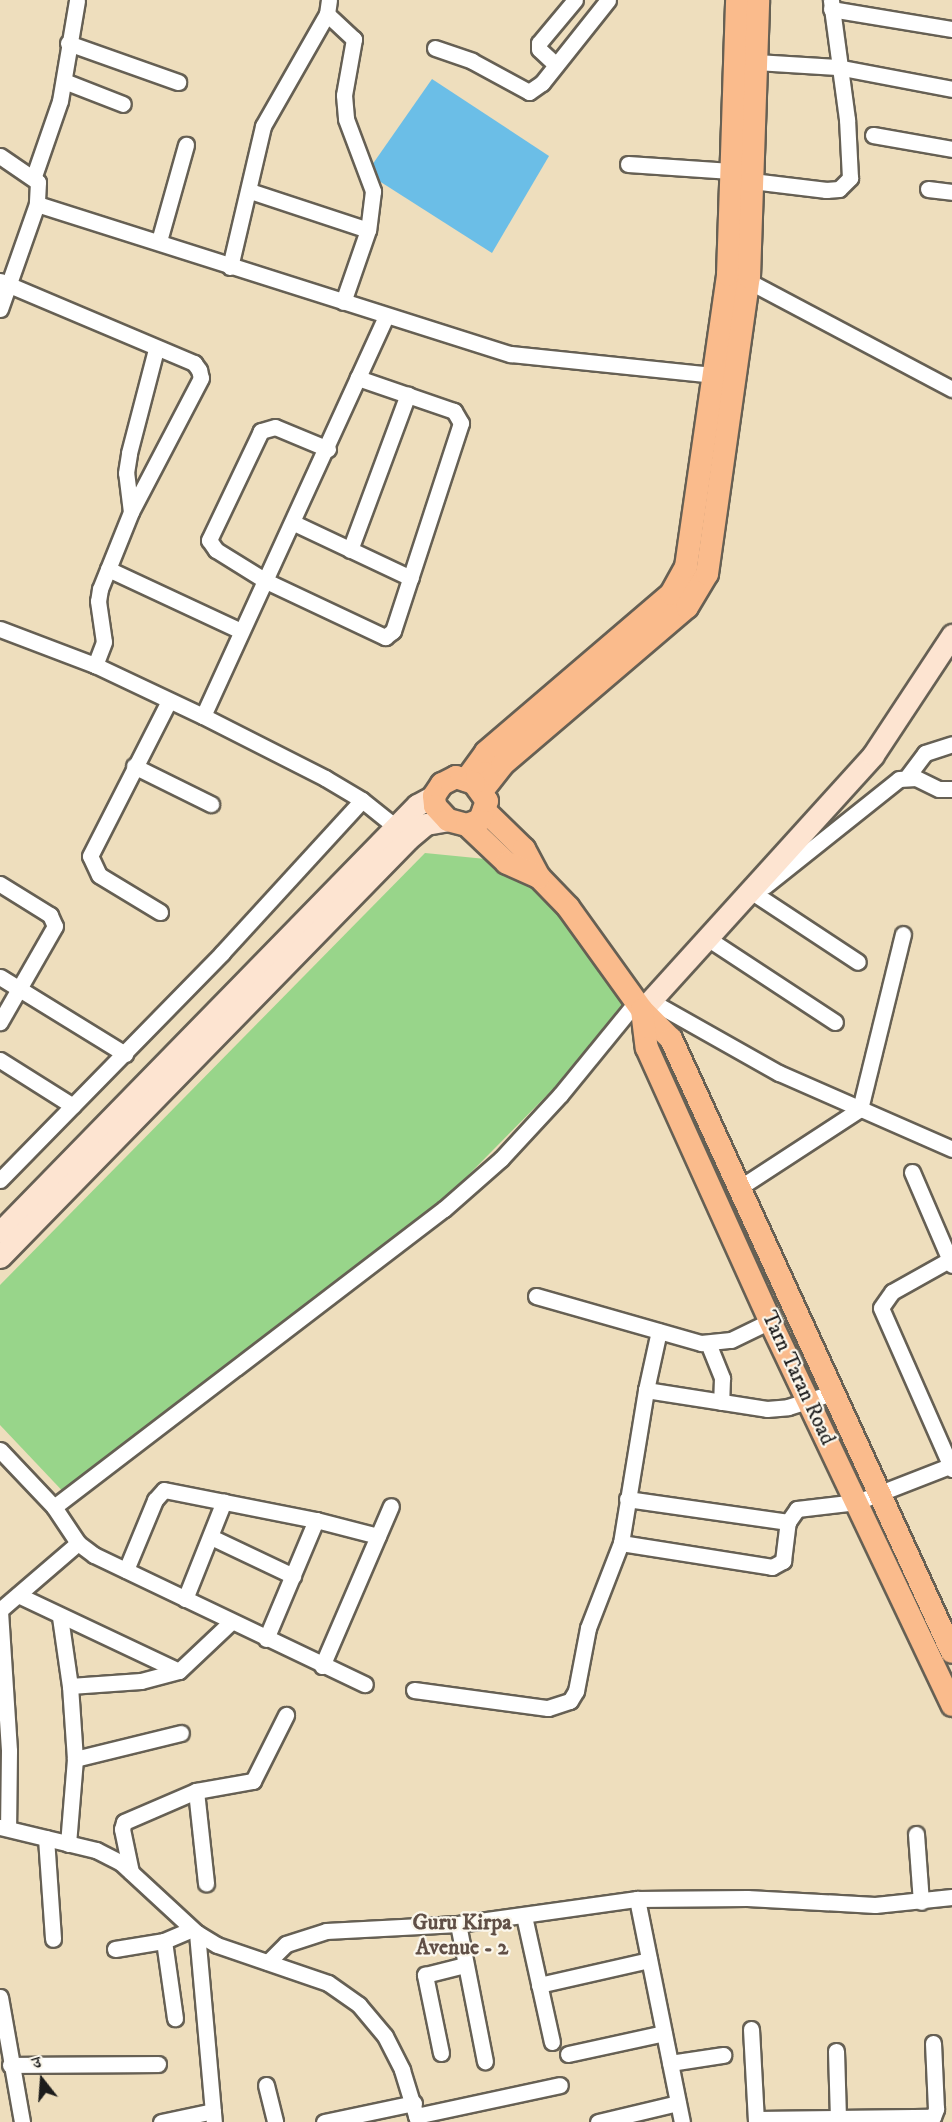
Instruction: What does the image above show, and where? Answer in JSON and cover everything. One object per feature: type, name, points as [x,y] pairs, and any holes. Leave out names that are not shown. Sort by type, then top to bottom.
[{"type":"main road","points":[[0,1257],[408,839],[426,824],[470,805],[502,765],[687,607],[706,574],[748,281],[752,181],[743,125],[737,0]]},
{"type":"main road","points":[[470,805],[486,752],[671,594],[686,567],[728,275],[731,171],[756,62],[758,0]]},
{"type":"main road","points":[[0,1232],[417,805],[434,796],[442,784],[456,777],[470,805],[507,863],[539,877],[568,907],[643,1004],[707,938],[747,901],[873,756],[952,634]]},
{"type":"main road","points":[[434,796],[435,806],[470,805]]},
{"type":"main road","name":"Tarn Taran Road","points":[[643,1004],[671,1039],[832,1393],[950,1643]]},
{"type":"main road","name":"Tarn Taran Road","points":[[643,1004],[648,1048],[770,1321],[952,1705]]},
{"type":"street","points":[[34,176],[64,81],[68,43],[77,0]]},
{"type":"street","points":[[556,65],[539,49],[538,43],[575,0]]},
{"type":"street","points":[[435,48],[472,61],[529,92],[556,65],[608,0]]},
{"type":"street","points":[[752,181],[826,190],[846,186],[850,178],[847,118],[837,67],[831,4],[952,29]]},
{"type":"street","points":[[230,267],[250,191],[263,126],[328,7],[354,39],[345,103],[352,140],[373,191],[368,230],[344,302]]},
{"type":"street","points":[[68,43],[178,82]]},
{"type":"street","points":[[756,62],[837,67],[952,89]]},
{"type":"street","points":[[64,81],[123,104]]},
{"type":"street","points":[[873,135],[952,149]]},
{"type":"street","points":[[159,241],[186,144]]},
{"type":"street","points":[[0,156],[34,176],[39,182],[37,204],[3,282],[0,309]]},
{"type":"street","points":[[628,164],[731,171]]},
{"type":"street","points":[[928,189],[952,192]]},
{"type":"street","points":[[250,191],[368,230]]},
{"type":"street","points":[[37,204],[159,241],[230,267],[511,354],[715,375]]},
{"type":"street","points":[[748,281],[952,389]]},
{"type":"street","points":[[3,282],[156,349],[194,363],[201,378],[130,512],[108,569],[98,601],[104,642],[95,665]]},
{"type":"street","points":[[203,716],[239,630],[294,523],[386,316]]},
{"type":"street","points":[[130,512],[126,473],[129,453],[156,349]]},
{"type":"street","points":[[328,450],[275,427],[261,430],[210,533],[211,546],[266,581],[385,637],[393,631],[461,423],[454,411],[358,378]]},
{"type":"street","points":[[350,550],[408,394]]},
{"type":"street","points":[[294,523],[411,578]]},
{"type":"street","points":[[108,569],[239,630]]},
{"type":"street","points":[[0,629],[95,665],[203,716],[362,800],[397,828]]},
{"type":"street","points":[[160,912],[99,875],[90,856],[169,701]]},
{"type":"street","points":[[858,962],[747,901],[864,806],[907,777],[925,753],[952,744]]},
{"type":"street","points":[[134,766],[211,804]]},
{"type":"street","points":[[907,777],[939,789],[952,789]]},
{"type":"street","points":[[0,1180],[222,953],[362,800]]},
{"type":"street","points":[[0,884],[50,915],[55,926],[21,990],[0,1022]]},
{"type":"street","points":[[739,1188],[860,1108],[903,934]]},
{"type":"street","points":[[707,938],[836,1022]]},
{"type":"street","points":[[0,977],[124,1054]]},
{"type":"street","points":[[54,1507],[444,1209],[516,1142],[643,1004],[779,1073],[952,1149]]},
{"type":"street","points":[[0,1060],[73,1106]]},
{"type":"street","points":[[621,1543],[772,1567],[783,1561],[788,1522],[797,1509],[857,1502],[952,1467],[881,1308],[892,1292],[951,1263],[912,1172]]},
{"type":"street","points":[[536,1296],[708,1343],[731,1340],[770,1321]]},
{"type":"street","points":[[414,1690],[548,1708],[570,1701],[576,1691],[588,1628],[621,1543],[646,1390],[659,1331]]},
{"type":"street","points":[[708,1343],[722,1378],[721,1402]]},
{"type":"street","points":[[646,1390],[766,1408],[809,1402],[832,1393]]},
{"type":"street","points":[[0,1450],[54,1507],[78,1543],[126,1570],[231,1622],[365,1684]]},
{"type":"street","points":[[126,1570],[159,1493],[171,1489],[316,1520],[378,1536]]},
{"type":"street","points":[[627,1499],[788,1522]]},
{"type":"street","points":[[185,1599],[212,1537],[224,1501]]},
{"type":"street","points":[[322,1666],[391,1506]]},
{"type":"street","points":[[266,1639],[316,1520]]},
{"type":"street","points":[[212,1537],[293,1576]]},
{"type":"street","points":[[78,1543],[0,1611],[4,1828],[96,1850],[131,1872],[195,1931],[217,1945],[328,1983],[359,2005],[385,2036],[416,2114]]},
{"type":"street","points":[[18,1595],[60,1617],[179,1671]]},
{"type":"street","points":[[60,1617],[70,1686],[75,1759],[69,1844]]},
{"type":"street","points":[[70,1686],[141,1681],[179,1671],[231,1622]]},
{"type":"street","points":[[131,1872],[122,1829],[124,1822],[196,1791],[253,1781],[286,1715]]},
{"type":"street","points":[[75,1759],[181,1733]]},
{"type":"street","points":[[196,1791],[206,1883]]},
{"type":"street","points":[[916,1834],[921,1902]]},
{"type":"street","points":[[46,1838],[53,1940]]},
{"type":"street","points":[[268,1962],[286,1944],[304,1936],[458,1924],[637,1899],[747,1898],[875,1905],[952,1897]]},
{"type":"street","points":[[637,1899],[682,2122]]},
{"type":"street","points":[[524,1916],[552,2042]]},
{"type":"street","points":[[458,1924],[485,2061]]},
{"type":"street","points":[[115,1949],[164,1941],[195,1931]]},
{"type":"street","points":[[161,2122],[214,2117],[195,1931]]},
{"type":"street","points":[[164,1941],[175,2018]]},
{"type":"street","points":[[539,1985],[649,1960]]},
{"type":"street","points":[[441,2053],[425,1975],[465,1965]]},
{"type":"street","points":[[0,1997],[10,2065],[6,2085],[22,2122]]},
{"type":"street","points":[[751,2029],[756,2121],[933,2117],[933,2043]]},
{"type":"street","points":[[568,2054],[664,2033]]},
{"type":"street","points":[[836,2051],[838,2119]]},
{"type":"street","points":[[670,2063],[723,2055]]},
{"type":"street","points":[[10,2065],[158,2064]]},
{"type":"street","points":[[266,2085],[276,2122]]},
{"type":"street","points":[[324,2122],[416,2114],[560,2085]]},
{"type":"street","points":[[597,2122],[678,2103]]},
{"type":"green space","points":[[425,853],[506,861],[565,904],[628,1013],[431,1213],[71,1500],[0,1425],[0,1285]]},
{"type":"water","points":[[432,79],[549,156],[492,253],[376,179],[372,165]]},
{"type":"district","name":"Guru Kirpa Avenue - 2","points":[[462,1934]]}]
